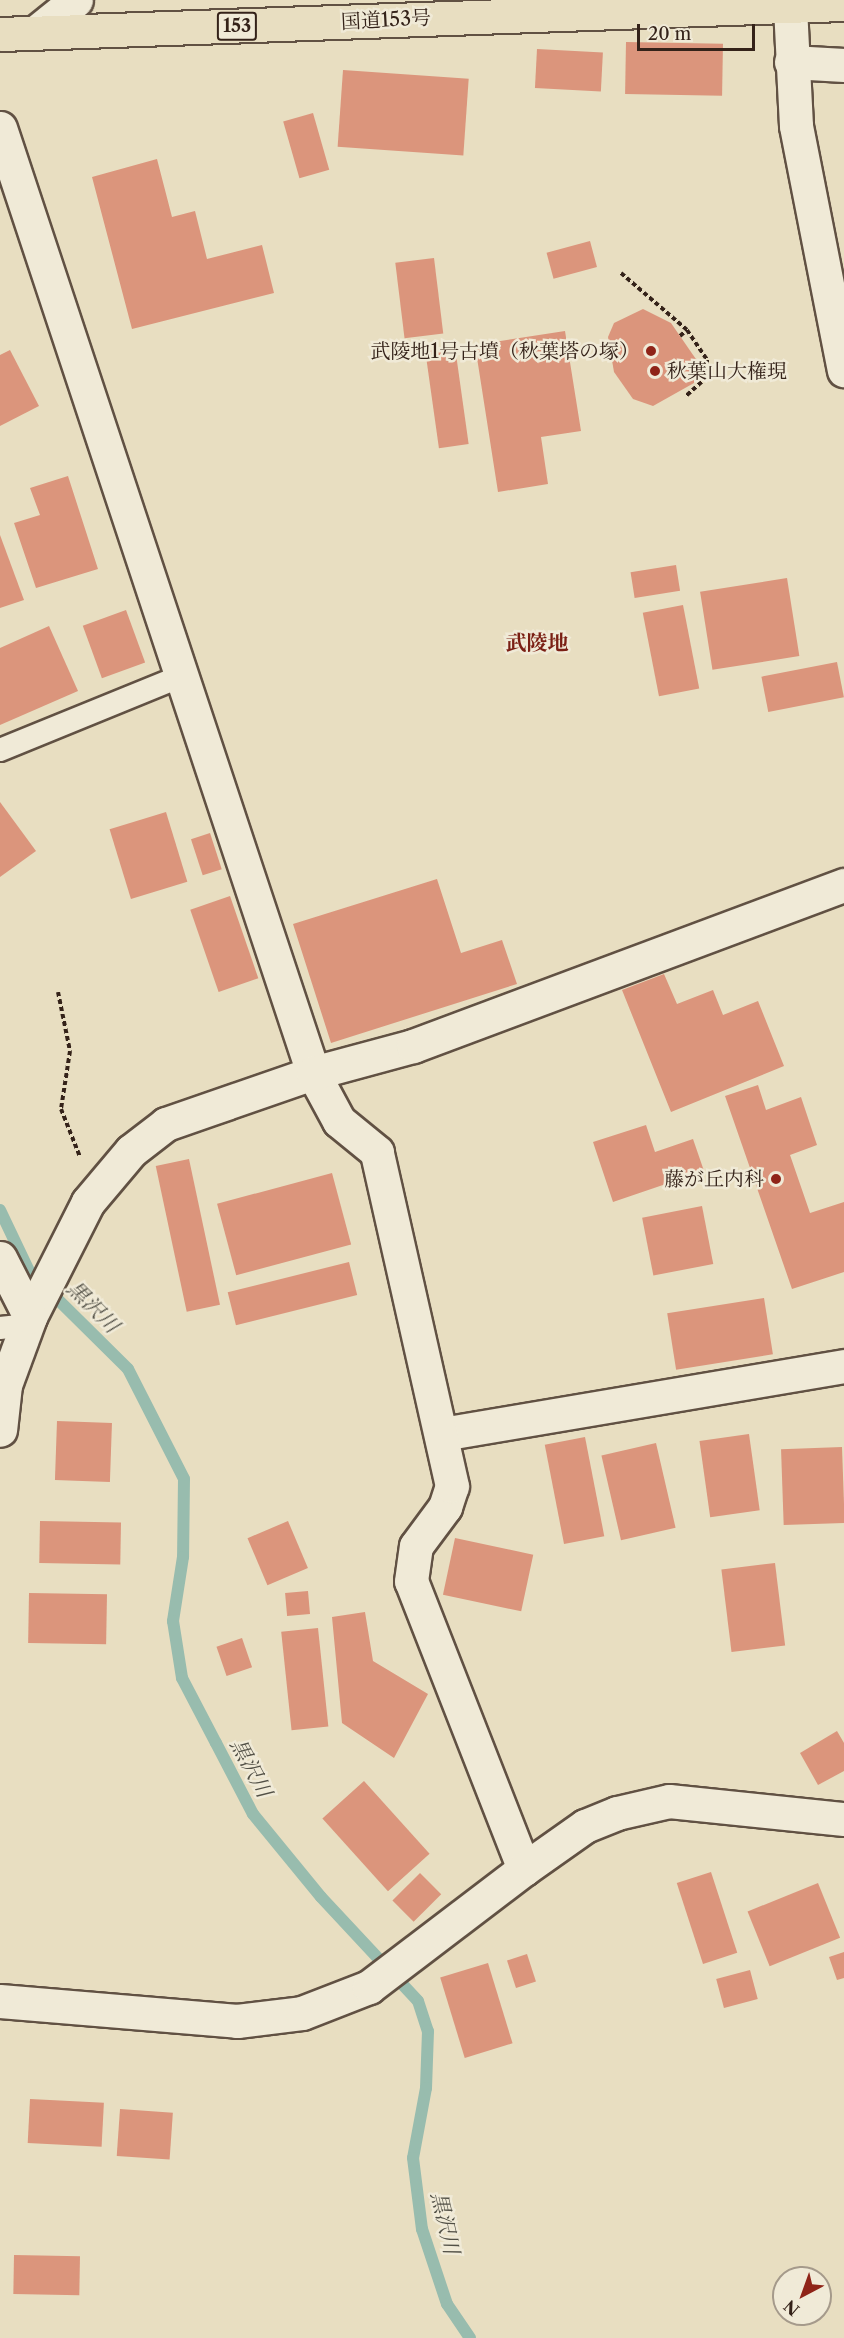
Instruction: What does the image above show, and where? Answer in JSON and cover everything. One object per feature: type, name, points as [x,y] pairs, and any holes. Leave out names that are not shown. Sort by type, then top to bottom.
[{"type":"highway","name":"国道153号","points":[[0,34],[792,4],[844,4]]},
{"type":"street","points":[[36,32],[76,0]]},
{"type":"street","points":[[792,4],[791,62],[796,126],[844,370]]},
{"type":"street","points":[[791,62],[844,65]]},
{"type":"street","points":[[0,128],[179,676],[313,1073],[339,1122],[377,1152],[452,1486],[446,1507],[416,1546],[411,1581],[524,1869]]},
{"type":"street","points":[[0,1430],[5,1385],[19,1323],[55,1270],[99,1188],[131,1151],[166,1124],[313,1073],[413,1046],[844,885]]},
{"type":"street","points":[[0,1258],[19,1323]]},
{"type":"street","points":[[442,1434],[844,1366]]},
{"type":"street","points":[[0,2001],[237,2021],[302,2013],[369,1987],[411,1958],[524,1869],[585,1826],[669,1801],[844,1819]]},
{"type":"lane","points":[[0,750],[179,676]]},
{"type":"path","points":[[621,273],[687,330],[707,360],[707,377],[686,396]]},
{"type":"path","points":[[680,336],[687,330]]},
{"type":"path","points":[[58,992],[70,1051],[61,1109],[71,1143],[99,1188]]},
{"type":"building","points":[[626,42],[723,44],[722,96],[625,94]]},
{"type":"building","points":[[537,49],[603,52],[601,91],[535,88]]},
{"type":"building","points":[[343,70],[469,79],[463,156],[338,147]]},
{"type":"building","points":[[313,113],[329,170],[299,178],[283,122]]},
{"type":"building","points":[[157,159],[172,217],[195,211],[207,259],[262,245],[274,293],[132,329],[92,177]]},
{"type":"building","points":[[590,241],[597,267],[554,279],[547,253]]},
{"type":"building","points":[[434,258],[443,333],[405,338],[395,263]]},
{"type":"building","name":"武陵地1号古墳（秋葉塔の塚）","points":[[643,309],[671,323],[700,365],[694,383],[653,406],[633,399],[614,372],[608,337],[614,323]]},
{"type":"building","points":[[565,331],[581,431],[541,437],[548,484],[498,492],[475,345]]},
{"type":"building","points":[[455,347],[469,444],[439,448],[425,351]]},
{"type":"building","points":[[10,350],[39,406],[0,426],[0,355]]},
{"type":"building","points":[[68,476],[98,569],[36,588],[14,523],[40,515],[30,488]]},
{"type":"building","points":[[0,535],[24,600],[0,608]]},
{"type":"building","points":[[676,565],[680,591],[635,598],[631,572]]},
{"type":"building","points":[[787,578],[799,656],[712,670],[700,592]]},
{"type":"building","points":[[683,605],[699,688],[659,696],[643,613]]},
{"type":"building","points":[[126,610],[145,663],[102,678],[83,626]]},
{"type":"building","points":[[49,626],[78,691],[0,725],[0,648]]},
{"type":"building","points":[[837,662],[844,697],[768,712],[761,677]]},
{"type":"building","points":[[0,802],[36,851],[0,877]]},
{"type":"building","points":[[166,812],[187,882],[131,899],[110,829]]},
{"type":"building","points":[[210,833],[222,869],[203,875],[191,839]]},
{"type":"building","points":[[437,879],[461,953],[502,940],[517,984],[331,1043],[293,924]]},
{"type":"building","points":[[230,896],[258,978],[219,992],[190,910]]},
{"type":"building","points":[[664,974],[677,1004],[713,990],[723,1015],[758,1001],[784,1066],[671,1112],[622,990]]},
{"type":"building","name":"藤が丘内科","points":[[758,1085],[766,1110],[801,1097],[817,1145],[790,1155],[810,1213],[844,1202],[844,1272],[792,1289],[725,1096]]},
{"type":"building","points":[[646,1125],[655,1152],[693,1139],[704,1171],[613,1202],[593,1142]]},
{"type":"building","points":[[189,1159],[220,1305],[187,1312],[156,1166]]},
{"type":"building","points":[[332,1173],[351,1244],[236,1275],[217,1204]]},
{"type":"building","points":[[702,1206],[713,1264],[653,1276],[642,1218]]},
{"type":"building","points":[[349,1262],[357,1295],[236,1325],[228,1292]]},
{"type":"building","points":[[764,1298],[773,1354],[676,1370],[667,1313]]},
{"type":"building","points":[[57,1421],[112,1423],[110,1482],[55,1480]]},
{"type":"building","points":[[749,1434],[760,1510],[710,1517],[699,1441]]},
{"type":"building","points":[[585,1437],[604,1536],[564,1544],[545,1445]]},
{"type":"building","points":[[656,1443],[676,1528],[621,1540],[601,1456]]},
{"type":"building","points":[[842,1447],[844,1523],[784,1525],[781,1449]]},
{"type":"building","points":[[40,1521],[121,1522],[120,1564],[39,1563]]},
{"type":"building","points":[[288,1521],[308,1568],[267,1585],[247,1538]]},
{"type":"building","points":[[455,1538],[533,1555],[521,1611],[443,1595]]},
{"type":"building","points":[[775,1563],[785,1645],[732,1652],[721,1570]]},
{"type":"building","points":[[308,1591],[310,1614],[287,1616],[285,1593]]},
{"type":"building","points":[[29,1593],[107,1594],[106,1644],[28,1643]]},
{"type":"building","points":[[365,1612],[373,1661],[428,1694],[394,1758],[342,1723],[332,1617]]},
{"type":"building","points":[[318,1628],[328,1726],[292,1730],[281,1632]]},
{"type":"building","points":[[242,1638],[252,1667],[227,1676],[216,1647]]},
{"type":"building","points":[[837,1731],[844,1743],[844,1771],[818,1785],[800,1753]]},
{"type":"building","points":[[364,1781],[430,1854],[388,1891],[322,1818]]},
{"type":"building","points":[[711,1872],[737,1953],[703,1964],[677,1883]]},
{"type":"building","points":[[420,1873],[441,1894],[414,1922],[392,1901]]},
{"type":"building","points":[[818,1883],[840,1938],[770,1966],[748,1911]]},
{"type":"building","points":[[844,1952],[844,1978],[837,1980],[829,1957]]},
{"type":"building","points":[[527,1954],[536,1982],[516,1988],[507,1960]]},
{"type":"building","points":[[488,1963],[513,2043],[465,2058],[440,1978]]},
{"type":"building","points":[[750,1970],[758,1999],[724,2008],[716,1979]]},
{"type":"building","points":[[30,2099],[104,2103],[102,2147],[28,2143]]},
{"type":"building","points":[[120,2109],[173,2113],[170,2160],[117,2156]]},
{"type":"building","points":[[14,2255],[80,2256],[79,2295],[13,2294]]},
{"type":"waterway","name":"黒沢川","points":[[0,1210],[29,1271],[128,1369],[184,1479],[183,1557],[173,1621],[182,1678],[253,1814],[321,1897],[418,2001],[428,2031],[426,2088],[413,2158],[422,2229],[447,2304],[470,2338]]},
{"type":"place","name":"武陵地1号古墳（秋葉塔の塚）","points":[[651,351]]},
{"type":"place","name":"秋葉山大権現","points":[[655,371]]},
{"type":"place","name":"藤が丘内科","points":[[776,1179]]},
{"type":"district","name":"武陵地","points":[[537,643]]}]
